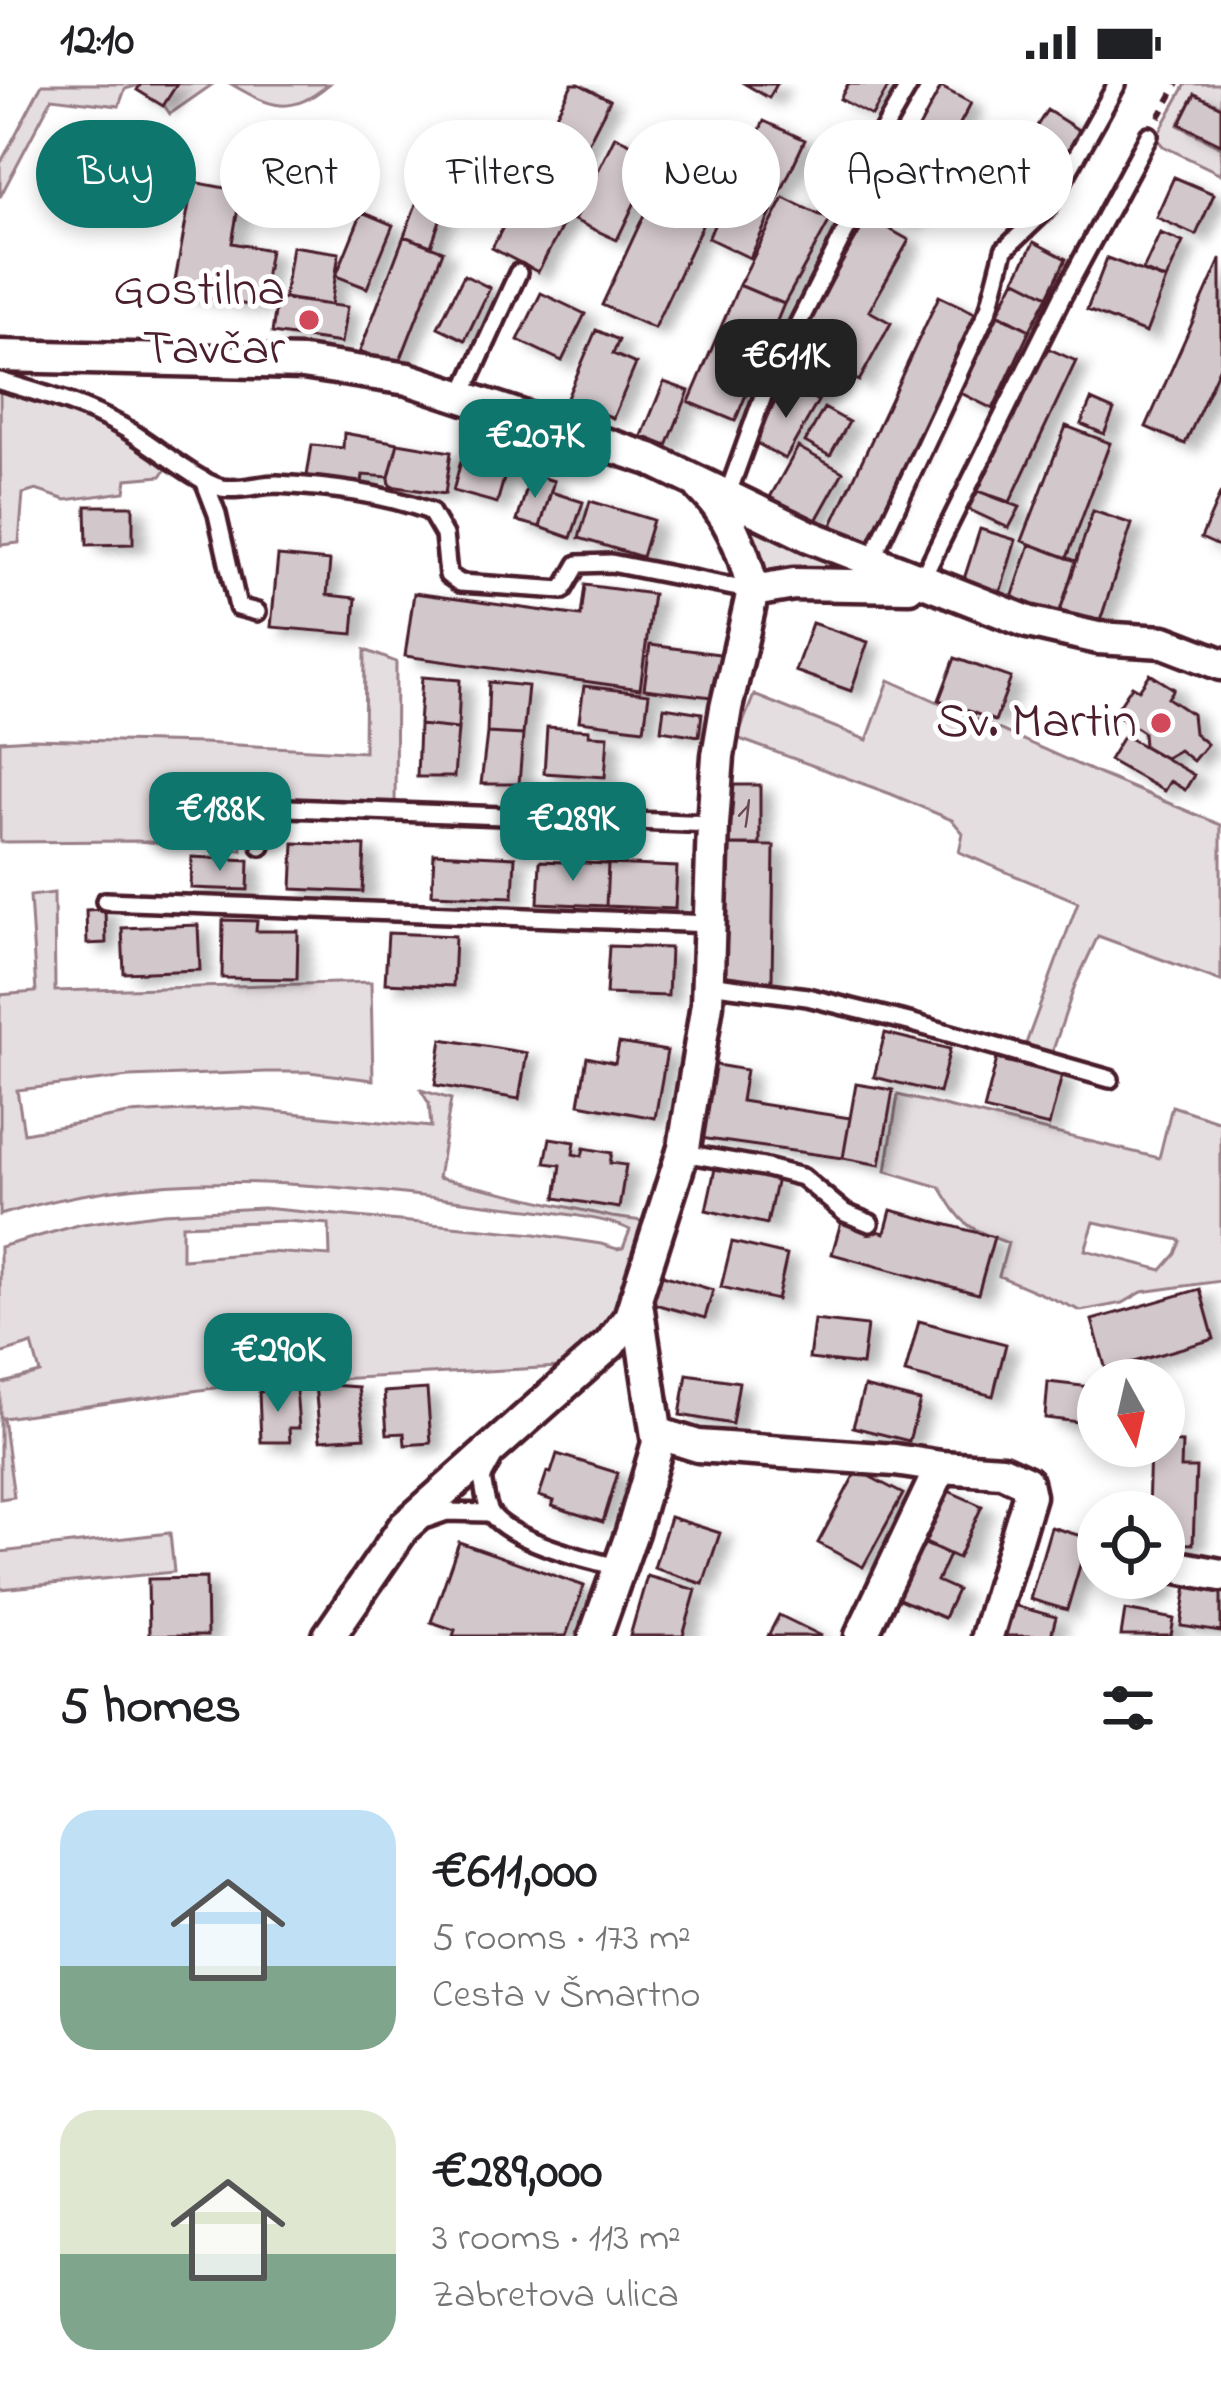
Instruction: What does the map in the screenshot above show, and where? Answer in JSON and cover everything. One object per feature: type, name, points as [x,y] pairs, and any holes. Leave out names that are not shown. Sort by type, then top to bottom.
[{"type":"street","points":[[0,356],[303,363],[408,379],[650,459],[809,536],[1028,622],[1098,638],[1164,643],[1221,664]]},
{"type":"street","points":[[334,1632],[404,1527],[610,1345],[630,1317],[682,1153],[708,984],[718,756],[753,591],[747,561],[717,502],[692,479]]},
{"type":"street","points":[[753,591],[794,584],[930,585]]},
{"type":"street","points":[[595,1636],[658,1443],[636,1297]]},
{"type":"street","points":[[657,1433],[698,1446],[1002,1471],[1026,1482],[1029,1496],[987,1636]]},
{"type":"street","points":[[861,1636],[941,1467]]},
{"type":"street","points":[[1185,1568],[1221,1575]]},
{"type":"lane","points":[[727,496],[767,385],[864,195],[871,152],[910,84]]},
{"type":"lane","points":[[872,561],[988,308],[1004,250],[1047,208],[1117,84]]},
{"type":"lane","points":[[930,585],[1063,296],[1149,135]]},
{"type":"lane","points":[[462,396],[518,273]]},
{"type":"lane","points":[[0,381],[119,424],[224,489],[271,484],[342,490],[394,498],[430,511],[444,535],[448,575],[460,583],[563,590],[578,564],[611,563],[753,591]]},
{"type":"lane","points":[[204,480],[218,514],[238,607],[257,612]]},
{"type":"lane","points":[[261,846],[260,807],[713,824]]},
{"type":"lane","points":[[105,901],[711,924]]},
{"type":"lane","points":[[708,984],[807,997],[1110,1079]]},
{"type":"lane","points":[[682,1153],[802,1177],[845,1213],[870,1223]]},
{"type":"lane","points":[[489,1513],[482,1479],[506,1436]]},
{"type":"lane","points":[[404,1527],[447,1512],[489,1513],[511,1531],[584,1559],[620,1567]]},
{"type":"path","points":[[1149,135],[1178,84]]},
{"type":"shaded area","points":[[42,84],[213,84],[170,114],[159,98],[139,85],[125,89],[119,106],[52,98],[36,120],[0,197],[0,164]]},
{"type":"shaded area","points":[[231,84],[329,84],[303,101],[280,105]]},
{"type":"shaded area","points":[[1186,84],[1221,84],[1221,106],[1195,94],[1178,125],[1221,147],[1221,174],[1163,146],[1156,138]]},
{"type":"shaded area","points":[[0,389],[88,419],[166,469],[161,476],[127,479],[125,492],[66,500],[36,490],[23,494],[19,543],[1,545]]},
{"type":"shaded area","points":[[741,524],[848,571],[762,575]]},
{"type":"shaded area","points":[[365,650],[396,662],[395,807],[239,803],[242,850],[137,841],[0,842],[0,741],[202,743],[364,752]]},
{"type":"shaded area","points":[[889,680],[1221,825],[1221,981],[1098,936],[1075,985],[1050,1059],[1024,1049],[1078,902],[959,852],[963,833],[952,820],[737,738],[754,695],[867,740]]},
{"type":"shaded area","points":[[54,893],[55,991],[371,982],[373,1080],[266,1072],[129,1077],[17,1090],[24,1133],[128,1114],[243,1108],[431,1127],[429,1104],[421,1090],[451,1099],[438,1178],[650,1222],[624,1297],[601,1331],[560,1367],[242,1384],[3,1418],[14,1497],[0,1499],[0,1384],[40,1373],[32,1344],[0,1354],[0,1247],[82,1224],[163,1213],[263,1208],[535,1234],[617,1249],[623,1248],[630,1230],[544,1211],[369,1190],[246,1183],[123,1189],[0,1215],[0,995],[36,992],[30,896]],"holes":[[[329,1224],[330,1256],[269,1252],[182,1259],[182,1225]]]},
{"type":"shaded area","points":[[898,1095],[1159,1158],[1172,1106],[1221,1122],[1221,1281],[1142,1292],[1123,1303],[1081,1311],[999,1276],[1008,1243],[967,1224],[940,1187],[886,1171]],"holes":[[[1094,1222],[1181,1241],[1162,1270],[1085,1250]]]},
{"type":"shaded area","points":[[170,1533],[174,1572],[0,1589],[0,1552]]},
{"type":"building","points":[[141,84],[177,84],[163,106],[137,90]]},
{"type":"building","points":[[572,84],[610,100],[598,124],[553,120]]},
{"type":"building","points":[[745,84],[777,84],[769,98]]},
{"type":"building","points":[[848,84],[890,84],[872,116],[840,99]]},
{"type":"building","points":[[941,87],[971,103],[962,120],[923,120]]},
{"type":"building","points":[[1195,94],[1221,107],[1221,144],[1180,124]]},
{"type":"building","points":[[1047,110],[1063,120],[1041,120]]},
{"type":"building","points":[[780,128],[804,142],[780,194]]},
{"type":"building","points":[[615,136],[622,139],[623,228],[617,240],[591,228],[598,228],[598,171]]},
{"type":"building","points":[[1174,177],[1214,194],[1196,235],[1156,217]]},
{"type":"building","points":[[196,183],[220,187],[220,228],[235,228],[232,243],[270,250],[260,307],[173,292],[185,228],[196,228]]},
{"type":"building","points":[[784,198],[804,208],[804,228],[826,228],[784,304],[739,285],[768,228],[780,228]]},
{"type":"building","points":[[380,220],[393,225],[367,288],[336,276],[356,228],[380,228]]},
{"type":"building","points":[[407,228],[437,228],[431,246],[404,236]]},
{"type":"building","points":[[502,228],[561,228],[538,272],[492,248]]},
{"type":"building","points":[[638,228],[701,228],[654,328],[602,305]]},
{"type":"building","points":[[713,228],[764,228],[750,258],[708,238]]},
{"type":"building","points":[[862,228],[888,228],[909,240],[869,311],[891,323],[859,381],[836,368],[818,400],[777,377]]},
{"type":"building","points":[[1160,233],[1183,242],[1166,280],[1143,270]]},
{"type":"building","points":[[404,236],[443,251],[398,366],[360,351]]},
{"type":"building","points":[[1034,242],[1066,259],[1048,296],[1015,279]]},
{"type":"building","points":[[292,246],[339,253],[331,305],[284,298]]},
{"type":"building","points":[[1107,258],[1166,280],[1146,333],[1087,310]]},
{"type":"building","points":[[1221,258],[1221,364],[1185,444],[1146,427]]},
{"type":"building","points":[[464,275],[490,288],[465,340],[438,327]]},
{"type":"building","points":[[1015,279],[1048,296],[1030,330],[998,313]]},
{"type":"building","points":[[739,285],[784,304],[735,421],[689,402]]},
{"type":"building","points":[[541,293],[585,314],[562,361],[518,340]]},
{"type":"building","points":[[939,296],[977,314],[868,546],[830,529]]},
{"type":"building","name":"Gostilna Tavčar","points":[[277,298],[347,307],[341,343],[272,333]]},
{"type":"building","points":[[998,315],[1030,330],[993,409],[961,393]]},
{"type":"building","points":[[596,330],[619,340],[613,354],[636,364],[613,418],[567,398]]},
{"type":"building","points":[[1045,347],[1076,361],[1010,502],[978,491]]},
{"type":"building","points":[[664,382],[689,391],[667,446],[642,436]]},
{"type":"building","points":[[786,383],[818,401],[785,459],[753,441]]},
{"type":"building","points":[[1091,400],[1114,410],[1104,434],[1081,424]]},
{"type":"building","points":[[824,408],[849,422],[830,456],[805,442]]},
{"type":"building","points":[[1066,426],[1110,443],[1067,558],[1022,541]]},
{"type":"building","points":[[344,433],[398,443],[389,477],[363,475],[362,484],[307,476],[312,445],[343,448]]},
{"type":"building","points":[[398,443],[451,452],[445,494],[390,486]]},
{"type":"building","points":[[465,446],[510,458],[497,503],[453,491]]},
{"type":"building","points":[[798,447],[843,472],[809,533],[764,508]]},
{"type":"building","points":[[531,474],[554,481],[540,527],[517,521]]},
{"type":"building","points":[[978,491],[1020,507],[1009,528],[968,509]]},
{"type":"building","points":[[551,492],[583,502],[571,538],[540,527]]},
{"type":"building","points":[[1221,492],[1221,547],[1201,538]]},
{"type":"building","points":[[590,501],[653,520],[642,557],[579,538]]},
{"type":"building","points":[[86,506],[133,506],[133,544],[87,545]]},
{"type":"building","points":[[1093,511],[1132,524],[1098,627],[1059,614]]},
{"type":"building","points":[[980,529],[1016,540],[1000,593],[963,582]]},
{"type":"building","points":[[1030,544],[1076,561],[1059,614],[1012,598]]},
{"type":"building","points":[[278,556],[330,561],[327,595],[356,598],[353,634],[271,627]]},
{"type":"building","points":[[585,585],[653,594],[640,689],[405,656],[414,593],[581,616]]},
{"type":"building","points":[[812,623],[868,642],[851,691],[795,671]]},
{"type":"building","points":[[650,645],[727,655],[721,698],[644,689]]},
{"type":"building","points":[[955,658],[1011,678],[995,721],[939,700]]},
{"type":"building","name":"Sv. Martin","points":[[1150,674],[1174,689],[1168,698],[1192,714],[1194,733],[1207,744],[1193,761],[1179,750],[1165,758],[1144,746],[1143,732],[1114,713],[1132,686],[1139,690]]},
{"type":"building","points":[[422,677],[460,680],[458,729],[419,725]]},
{"type":"building","points":[[489,682],[528,686],[523,735],[487,733]]},
{"type":"building","points":[[584,686],[649,694],[644,729],[579,721]]},
{"type":"building","points":[[664,707],[702,713],[699,736],[661,730]]},
{"type":"building","points":[[419,725],[458,729],[454,777],[417,777]]},
{"type":"building","points":[[547,727],[608,736],[605,777],[544,773]]},
{"type":"building","points":[[487,733],[523,735],[519,784],[481,784]]},
{"type":"building","points":[[1124,735],[1194,775],[1185,790],[1170,781],[1164,791],[1109,760]]},
{"type":"building","points":[[727,785],[760,785],[760,845],[727,845]]},
{"type":"building","points":[[294,843],[365,846],[363,892],[292,889]]},
{"type":"building","points":[[727,845],[774,846],[772,981],[725,980]]},
{"type":"building","points":[[434,853],[515,857],[513,897],[432,894]]},
{"type":"building","points":[[192,857],[249,860],[248,890],[191,888]]},
{"type":"building","points":[[540,861],[608,864],[606,906],[538,903]]},
{"type":"building","points":[[608,864],[677,867],[675,909],[606,906]]},
{"type":"building","points":[[105,909],[106,943],[87,944],[86,910]]},
{"type":"building","points":[[223,920],[257,921],[256,931],[298,931],[297,979],[222,978]]},
{"type":"building","points":[[198,925],[200,970],[124,973],[122,928]]},
{"type":"building","points":[[388,933],[455,936],[453,986],[385,983]]},
{"type":"building","points":[[609,946],[670,948],[668,996],[606,994]]},
{"type":"building","points":[[885,1033],[950,1049],[939,1093],[874,1077]]},
{"type":"building","points":[[442,1039],[527,1053],[519,1099],[435,1085]]},
{"type":"building","points":[[619,1043],[667,1051],[655,1118],[579,1104],[587,1057],[615,1063]]},
{"type":"building","points":[[997,1059],[1062,1075],[1049,1126],[984,1110]]},
{"type":"building","points":[[711,1064],[746,1070],[741,1101],[850,1118],[843,1158],[700,1138]]},
{"type":"building","points":[[856,1084],[893,1090],[880,1165],[843,1158]]},
{"type":"building","points":[[550,1138],[575,1142],[573,1154],[582,1156],[584,1148],[612,1153],[610,1163],[626,1165],[619,1208],[556,1198],[561,1165],[545,1163]]},
{"type":"building","points":[[716,1164],[777,1178],[767,1224],[706,1210]]},
{"type":"building","points":[[891,1210],[994,1237],[978,1294],[832,1254],[841,1222],[885,1233]]},
{"type":"building","points":[[732,1242],[787,1255],[777,1300],[721,1287]]},
{"type":"building","points":[[659,1274],[713,1290],[705,1318],[651,1303]]},
{"type":"building","points":[[1200,1289],[1214,1339],[1144,1359],[1103,1359],[1092,1320]]},
{"type":"building","points":[[814,1320],[867,1326],[862,1365],[809,1359]]},
{"type":"building","points":[[919,1321],[1006,1344],[993,1396],[905,1373]]},
{"type":"building","points":[[687,1374],[739,1382],[732,1424],[680,1415]]},
{"type":"building","points":[[1048,1382],[1077,1385],[1077,1422],[1045,1418]]},
{"type":"building","points":[[315,1384],[358,1387],[365,1437],[320,1440]]},
{"type":"building","points":[[864,1387],[920,1401],[909,1441],[853,1427]]},
{"type":"building","points":[[296,1388],[299,1428],[289,1428],[290,1442],[261,1442],[259,1392]]},
{"type":"building","points":[[427,1389],[431,1443],[405,1445],[404,1433],[387,1434],[384,1392]]},
{"type":"building","points":[[557,1454],[618,1473],[603,1522],[552,1506],[554,1501],[539,1496]]},
{"type":"building","points":[[1149,1467],[1196,1468],[1193,1544],[1185,1544],[1185,1491],[1149,1491]]},
{"type":"building","points":[[857,1470],[903,1494],[863,1567],[818,1543]]},
{"type":"building","points":[[937,1486],[982,1506],[958,1558],[913,1537]]},
{"type":"building","points":[[670,1517],[720,1533],[703,1584],[654,1568]]},
{"type":"building","points":[[1051,1527],[1077,1535],[1077,1576],[1067,1610],[1030,1599]]},
{"type":"building","points":[[911,1538],[949,1555],[937,1581],[957,1590],[944,1618],[887,1594]]},
{"type":"building","points":[[459,1542],[584,1586],[566,1636],[453,1636],[455,1630],[431,1622]]},
{"type":"building","points":[[647,1576],[696,1590],[683,1636],[630,1636]]},
{"type":"building","points":[[206,1578],[207,1636],[149,1636],[148,1579]]},
{"type":"building","points":[[1187,1585],[1221,1590],[1221,1632],[1181,1626]]},
{"type":"building","points":[[1006,1603],[1056,1617],[1051,1636],[997,1636]]},
{"type":"building","points":[[1125,1610],[1174,1619],[1171,1636],[1121,1636]]},
{"type":"building","points":[[779,1615],[822,1636],[768,1636]]},
{"type":"place","name":"Gostilna Tavčar","points":[[309,320]]},
{"type":"place","name":"Sv. Martin","points":[[1161,723]]}]
